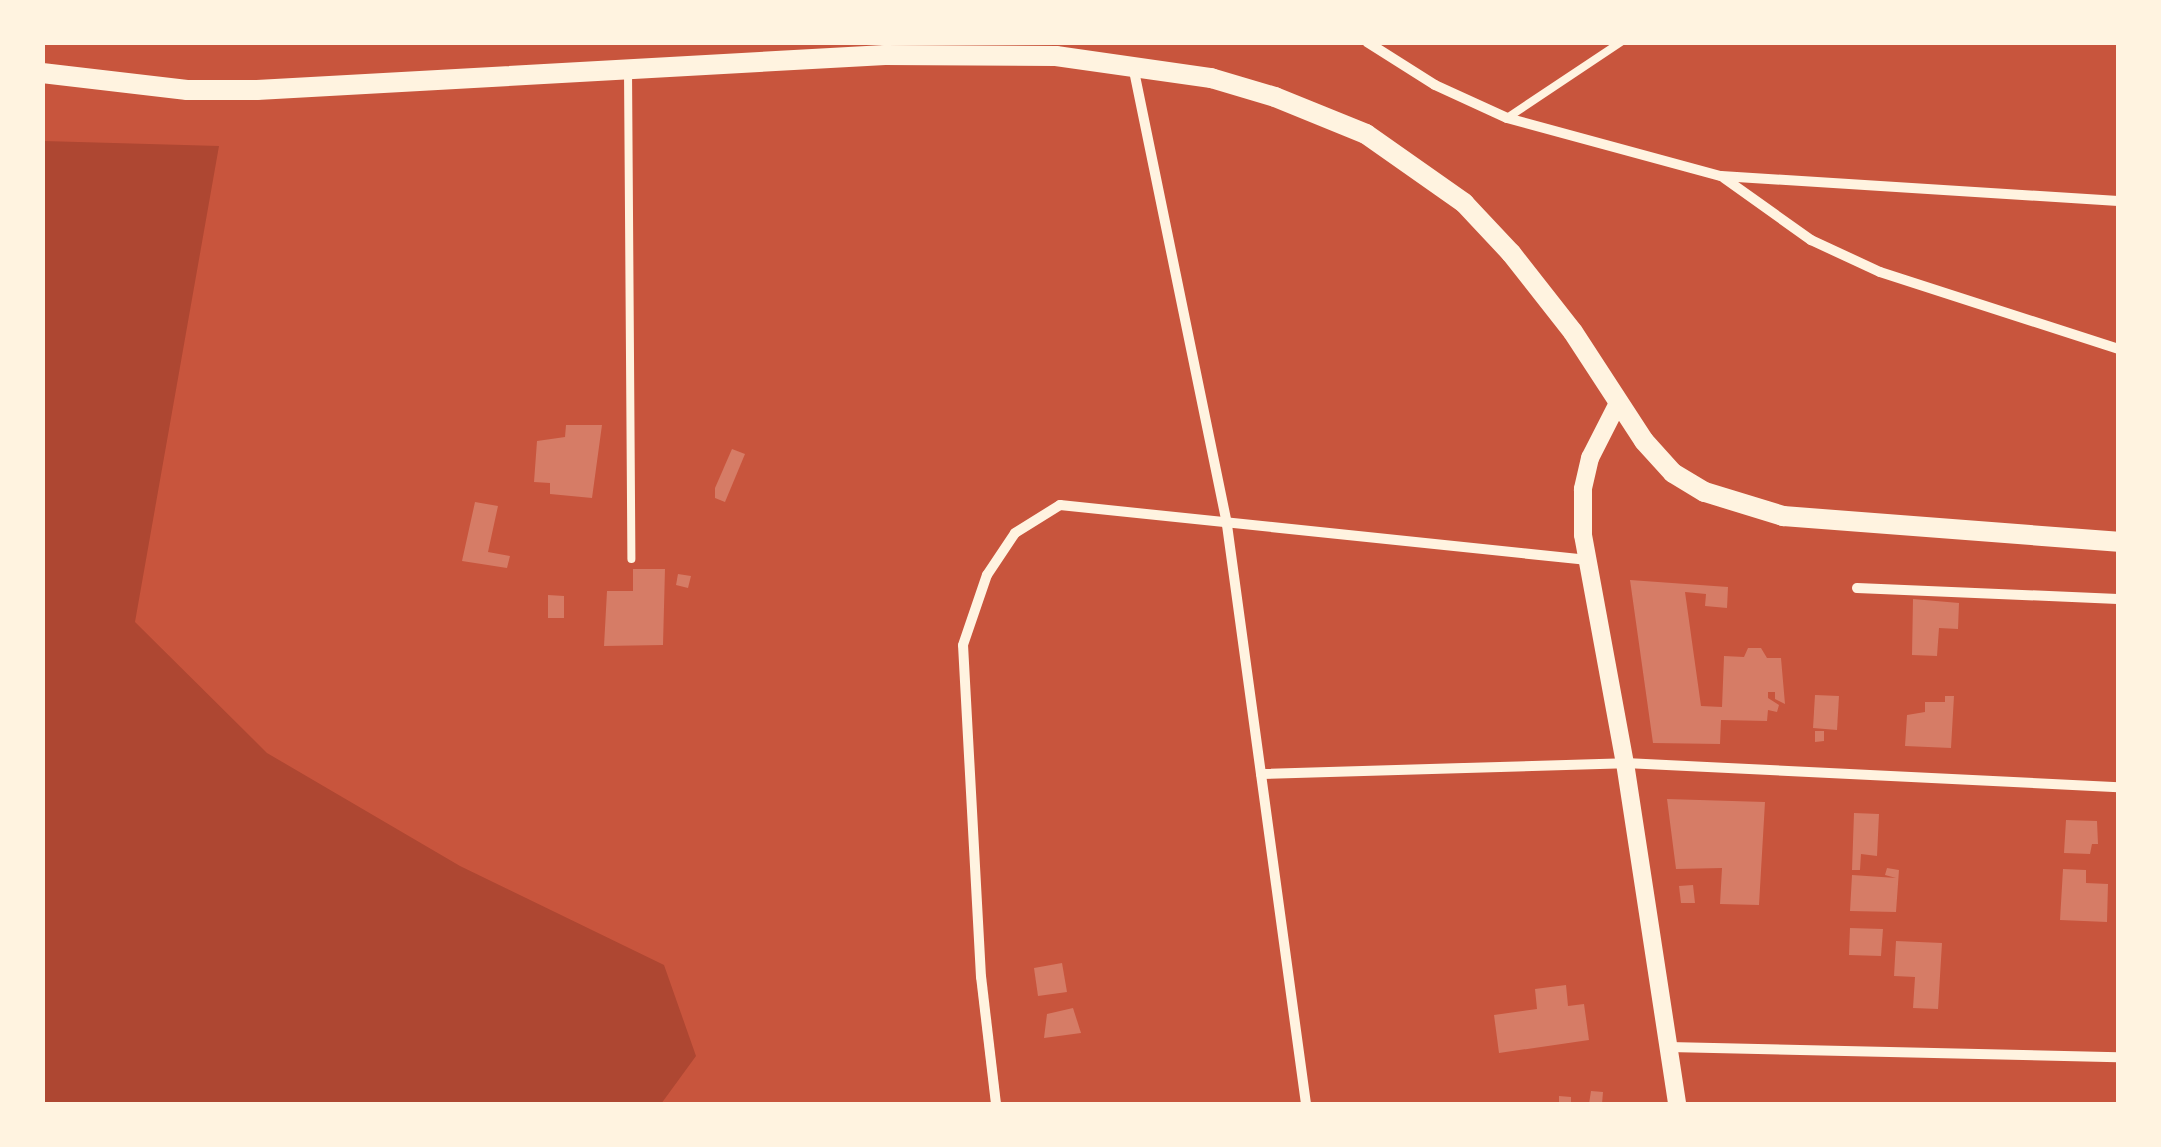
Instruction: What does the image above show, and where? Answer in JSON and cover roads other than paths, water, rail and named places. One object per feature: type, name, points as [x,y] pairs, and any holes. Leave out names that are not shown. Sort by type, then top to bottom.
[{"type":"main road","points":[[42,73],[187,90],[257,90],[1051,49],[1211,78],[1275,97],[1366,134],[1464,203],[1511,253],[1572,332],[1618,405],[1673,472],[1739,505],[1783,516],[2118,542]]},
{"type":"street","points":[[1367,42],[1435,84],[1507,118],[1721,176],[2118,201]]},
{"type":"street","points":[[1132,64],[1227,525],[1306,1104]]},
{"type":"street","points":[[1721,176],[1811,240],[1880,272],[2118,350]]},
{"type":"street","points":[[1618,405],[1590,458],[1583,489],[1588,560],[1677,1104]]},
{"type":"street","points":[[996,1104],[981,977],[963,645],[986,575],[1016,532],[1060,505],[1588,560]]},
{"type":"street","points":[[1856,588],[2118,599]]},
{"type":"street","points":[[1261,774],[1624,764],[2118,787]]},
{"type":"street","points":[[1669,1047],[2118,1056]]},
{"type":"lane","points":[[1507,118],[1621,42]]},
{"type":"lane","points":[[628,70],[631,559]]}]
